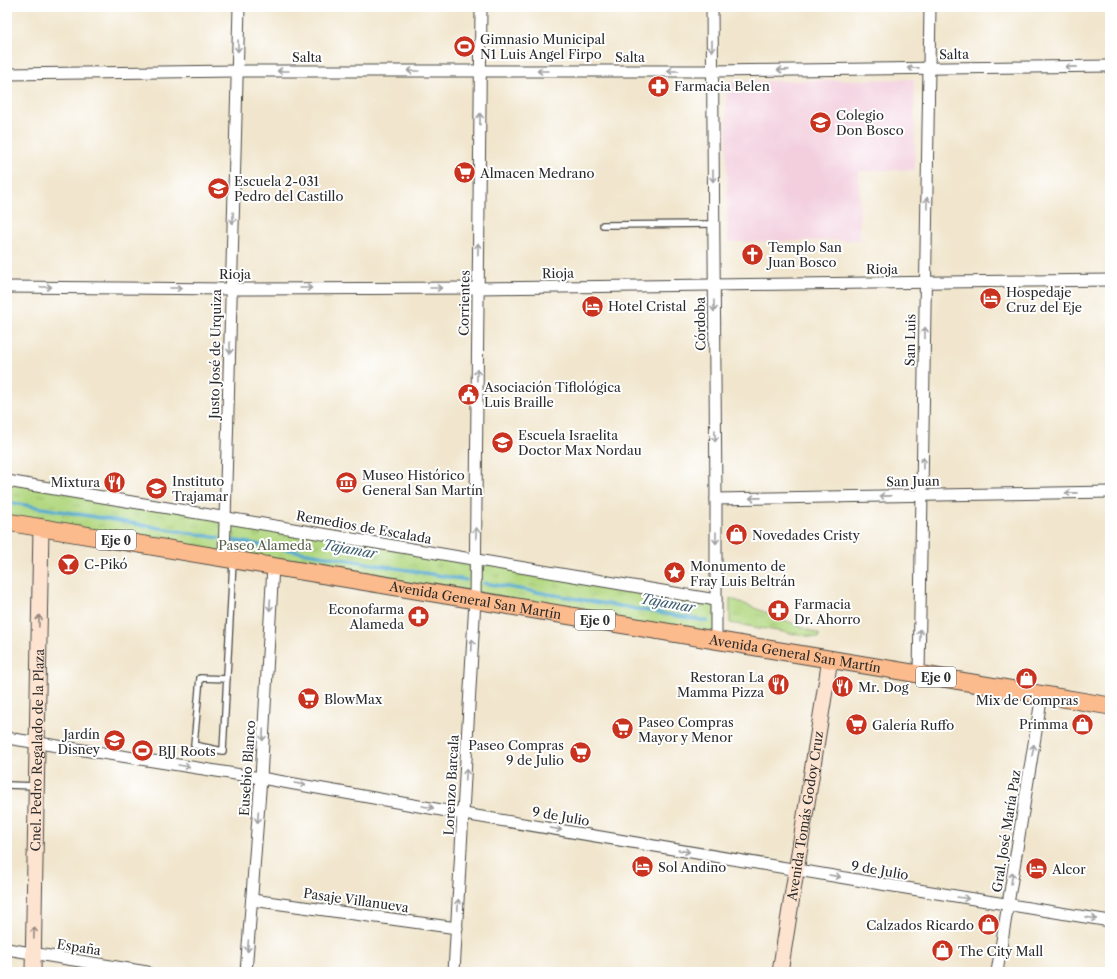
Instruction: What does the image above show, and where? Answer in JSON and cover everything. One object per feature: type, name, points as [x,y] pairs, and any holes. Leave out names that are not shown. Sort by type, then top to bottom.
[{"type":"main road","name":"Avenida General San Martín","points":[[7,522],[1110,706]]},
{"type":"street","name":"Justo José de Urquiza","points":[[229,559],[226,518],[239,7]]},
{"type":"street","name":"Corrientes","points":[[474,600],[480,7]]},
{"type":"street","name":"Córdoba","points":[[712,7],[716,640]]},
{"type":"street","name":"San Luis","points":[[919,674],[930,7]]},
{"type":"street","name":"Salta","points":[[7,74],[237,71],[712,71],[1110,66]]},
{"type":"street","name":"Rioja","points":[[7,287],[231,289],[478,288],[1110,280]]},
{"type":"street","name":"Remedios de Escalada","points":[[7,481],[716,600]]},
{"type":"street","name":"San Juan","points":[[716,499],[1110,492]]},
{"type":"street","name":"Cnel. Pedro Regalado de la Plaza","points":[[33,972],[41,527]]},
{"type":"street","name":"Eusebio Blanco","points":[[246,972],[261,778],[273,566]]},
{"type":"street","name":"Lorenzo Barcala","points":[[454,972],[464,814],[474,600]]},
{"type":"street","name":"Avenida Tomás Godoy Cruz","points":[[780,972],[830,659]]},
{"type":"street","name":"Gral. José María Paz","points":[[996,972],[1042,694]]},
{"type":"street","name":"9 de Julio","points":[[7,738],[37,744],[261,778],[796,870],[1110,921]]},
{"type":"street","name":"Pasaje Villanueva","points":[[252,900],[457,928]]},
{"type":"street","name":"España","points":[[7,949],[147,972]]},
{"type":"lane","points":[[603,225],[714,224]]},
{"type":"lane","points":[[227,679],[200,678],[194,745],[223,751],[227,679],[229,559]]},
{"type":"lane","points":[[7,785],[37,786]]},
{"type":"shaded area","name":"Colegio Don Bosco","points":[[914,79],[915,170],[859,171],[860,240],[728,242],[726,82]]},
{"type":"green space","name":"Paseo Alameda","points":[[7,481],[716,600],[716,640],[7,522]]},
{"type":"green space","points":[[730,598],[819,634],[819,638],[730,623]]},
{"type":"waterway","name":"Tajamar","points":[[7,502],[219,538]]},
{"type":"waterway","name":"Tajamar","points":[[231,540],[466,580]]},
{"type":"waterway","name":"Tajamar","points":[[484,583],[707,621]]},
{"type":"place","name":"Gimnasio Municipal N1 Luis Angel Firpo","points":[[464,46]]},
{"type":"place","name":"Farmacia Belen","points":[[658,86]]},
{"type":"place","name":"Colegio Don Bosco","points":[[820,122]]},
{"type":"place","name":"Almacen Medrano","points":[[465,173]]},
{"type":"place","name":"Escuela 2-031 Pedro del Castillo","points":[[218,188]]},
{"type":"place","name":"Templo San Juan Bosco","points":[[753,254]]},
{"type":"place","name":"Hospedaje Cruz del Eje","points":[[991,299]]},
{"type":"place","name":"Hotel Cristal","points":[[592,306]]},
{"type":"place","name":"Asociación Tiflológica Luis Braille","points":[[469,394]]},
{"type":"place","name":"Escuela Israelita Doctor Max Nordau","points":[[503,442]]},
{"type":"place","name":"Mixtura","points":[[115,482]]},
{"type":"place","name":"Museo Histórico General San Martín","points":[[346,482]]},
{"type":"place","name":"Instituto Trajamar","points":[[156,488]]},
{"type":"place","name":"Novedades Cristy","points":[[737,535]]},
{"type":"place","name":"C-Pikó","points":[[69,564]]},
{"type":"place","name":"Monumento de Fray Luis Beltrán","points":[[675,573]]},
{"type":"place","name":"Farmacia Dr. Ahorro","points":[[779,611]]},
{"type":"place","name":"Econofarma Alameda","points":[[419,616]]},
{"type":"place","name":"Mix de Compras","points":[[1027,678]]},
{"type":"place","name":"Restoran La Mamma Pizza","points":[[779,684]]},
{"type":"place","name":"Mr. Dog","points":[[842,687]]},
{"type":"place","name":"BlowMax","points":[[308,699]]},
{"type":"place","name":"Primma","points":[[1083,724]]},
{"type":"place","name":"Galería Ruffo","points":[[857,725]]},
{"type":"place","name":"Paseo Compras Mayor y Menor","points":[[622,729]]},
{"type":"place","name":"Jardín Disney","points":[[115,741]]},
{"type":"place","name":"BJJ Roots","points":[[143,751]]},
{"type":"place","name":"Paseo Compras 9 de Julio","points":[[580,752]]},
{"type":"place","name":"Sol Andino","points":[[643,867]]},
{"type":"place","name":"Alcor","points":[[1036,869]]},
{"type":"place","name":"Calzados Ricardo","points":[[989,925]]},
{"type":"place","name":"The City Mall","points":[[942,951]]}]
